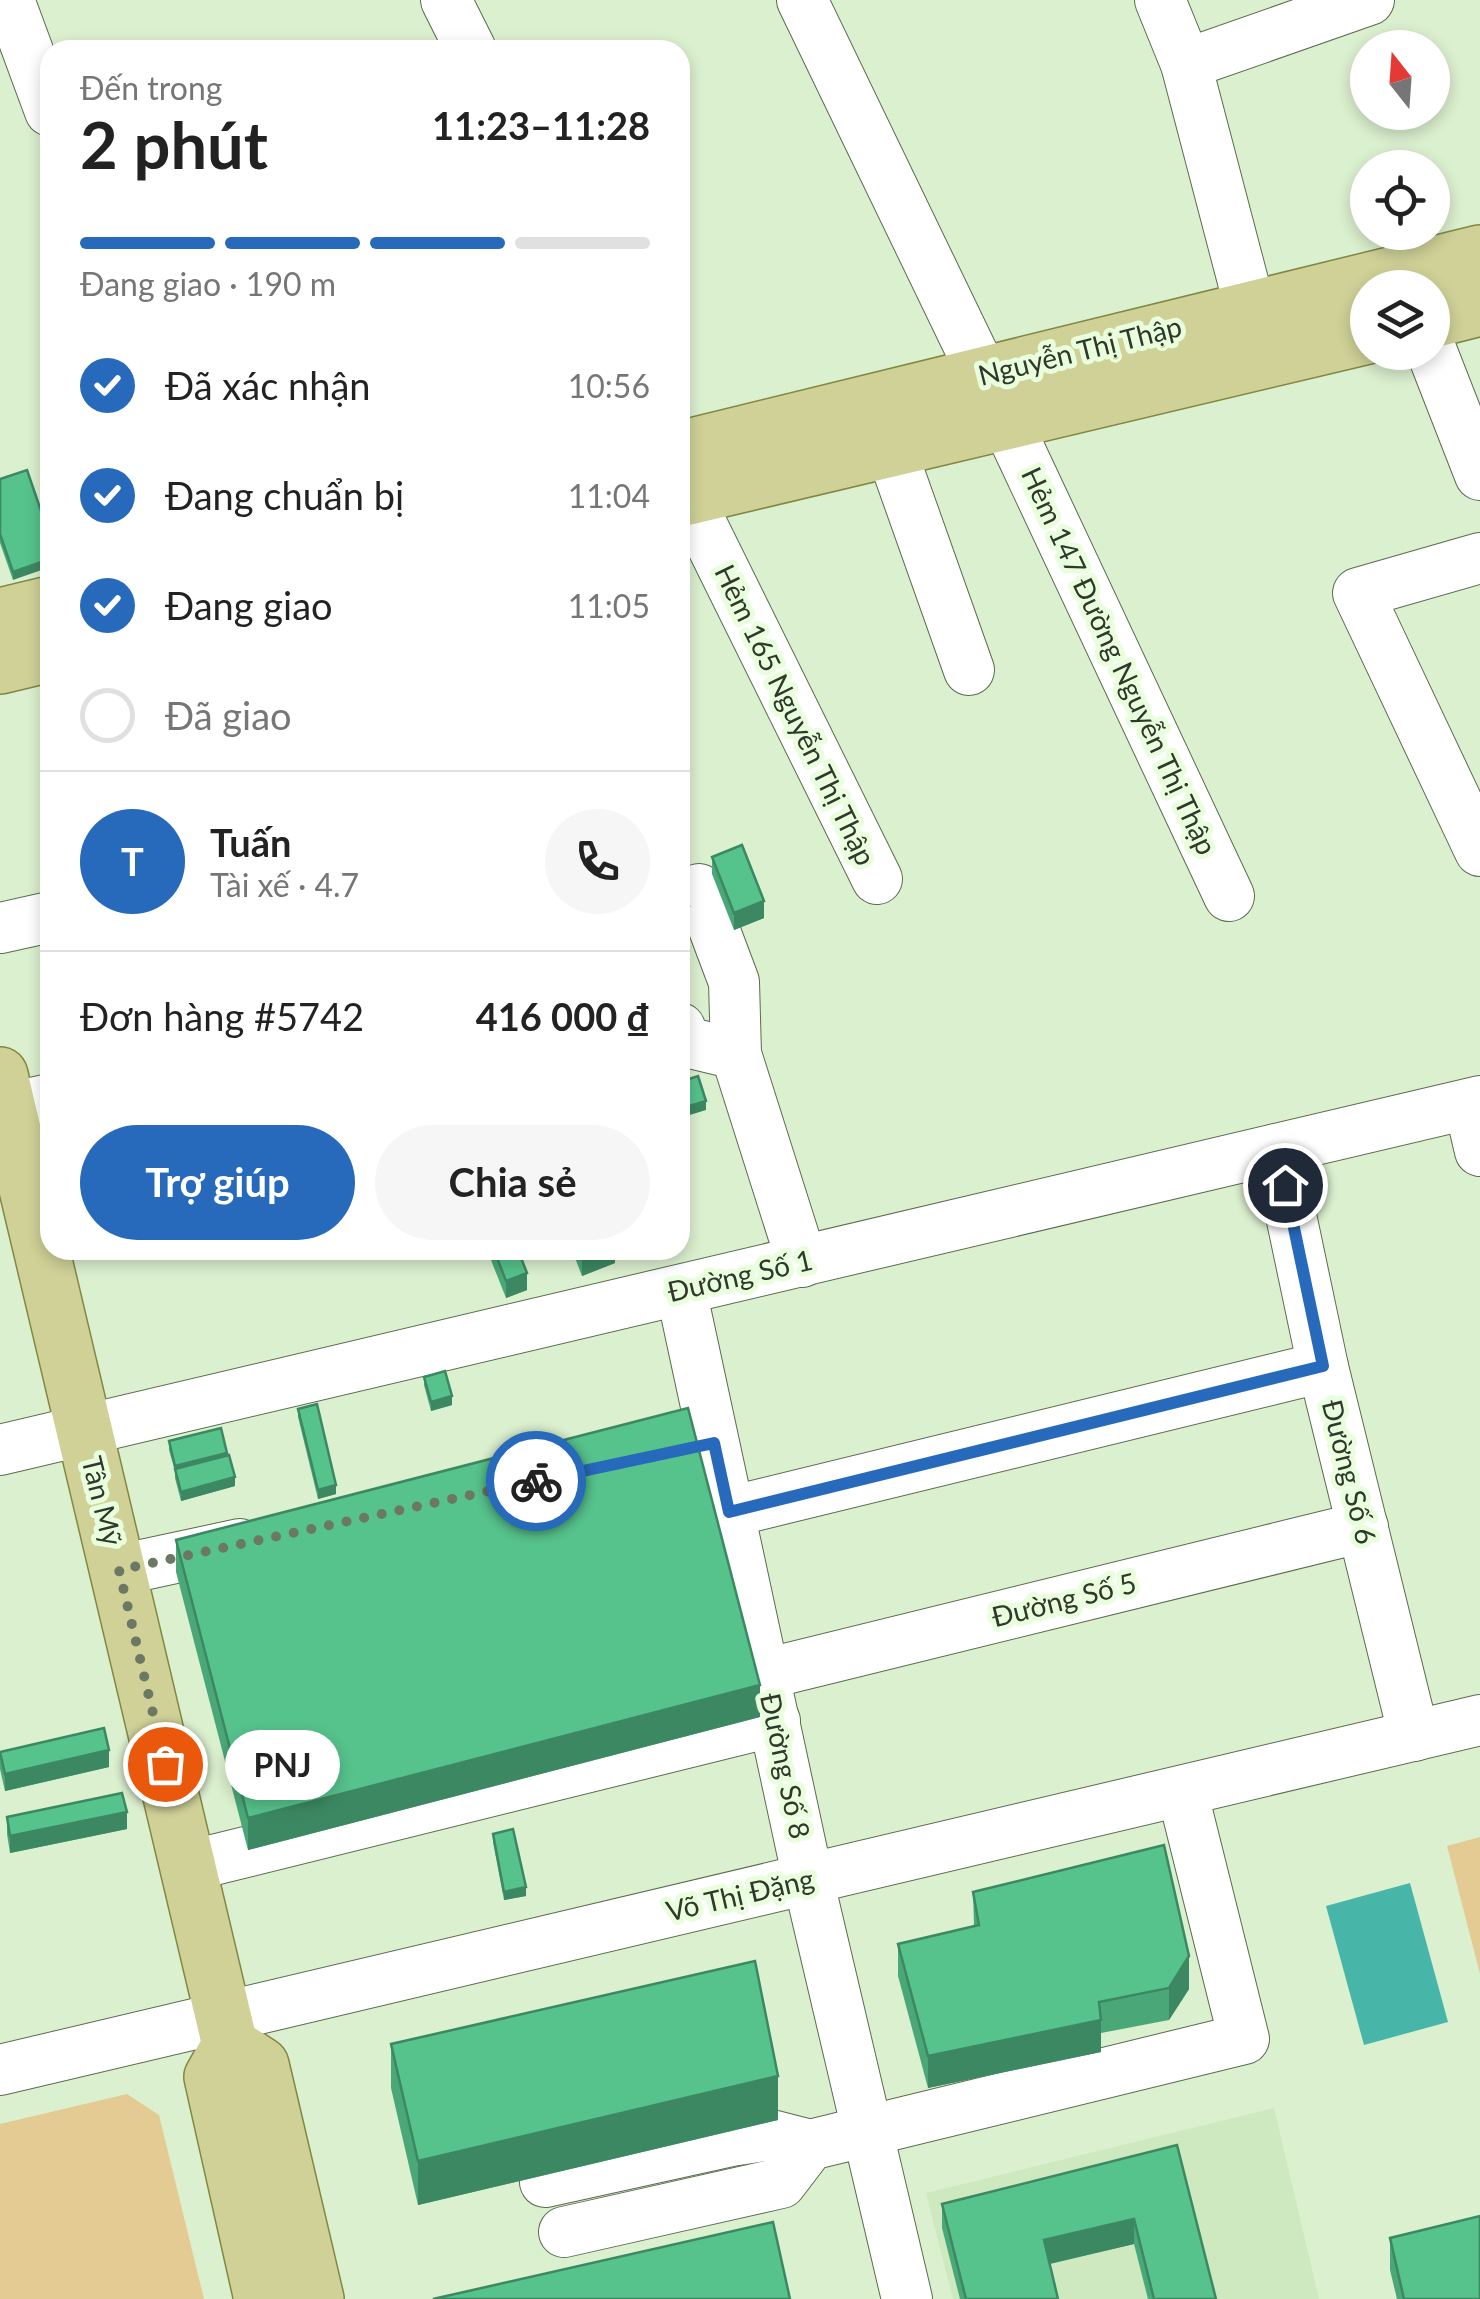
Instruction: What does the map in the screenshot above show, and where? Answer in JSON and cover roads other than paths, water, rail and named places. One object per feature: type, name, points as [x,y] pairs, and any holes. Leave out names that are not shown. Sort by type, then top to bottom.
[{"type":"main road","name":"Nguyễn Thị Thập","points":[[690,479],[983,375],[1480,253]]},
{"type":"main road","points":[[1450,316],[1480,308]]},
{"type":"main road","name":"Nguyễn Thị Thập","points":[[690,481],[890,450],[1008,425],[1350,340]]},
{"type":"main road","points":[[0,616],[40,606]]},
{"type":"main road","points":[[0,666],[40,656]]},
{"type":"main road","name":"Tân Mỹ","points":[[14,1098],[40,1220]]},
{"type":"main road","name":"Tân Mỹ","points":[[49,1260],[226,2031]]},
{"type":"main road","points":[[262,2299],[212,2077],[226,2031],[261,2065],[316,2299]]},
{"type":"street","points":[[9,0],[40,84]]},
{"type":"street","points":[[802,0],[983,375]]},
{"type":"street","points":[[1160,0],[1186,64],[1250,308]]},
{"type":"street","points":[[1186,64],[1369,0]]},
{"type":"street","points":[[1439,370],[1480,476]]},
{"type":"street","name":"Hẻm 147 Đường Nguyễn Thị Thập","points":[[1008,425],[1229,896]]},
{"type":"street","points":[[890,450],[969,670]]},
{"type":"street","name":"Hẻm 165 Nguyễn Thị Thập","points":[[690,498],[876,879]]},
{"type":"street","points":[[1480,558],[1358,593],[1480,852]]},
{"type":"street","points":[[699,889],[734,982],[736,1054],[802,1262]]},
{"type":"street","points":[[0,928],[40,919]]},
{"type":"street","points":[[690,1043],[736,1054]]},
{"type":"street","name":"Đường Số 1","points":[[0,1450],[1277,1149],[1476,1119]]},
{"type":"street","name":"Đường Số 6","points":[[1277,1149],[1323,1366],[1414,1736]]},
{"type":"street","name":"Đường Số 8","points":[[681,1290],[695,1447],[729,1512],[808,1879],[907,2299]]},
{"type":"street","points":[[729,1512],[1323,1366]]},
{"type":"street","name":"Đường Số 5","points":[[765,1674],[1362,1527]]},
{"type":"street","points":[[119,1570],[292,1533]]},
{"type":"street","name":"Võ Thị Đặng","points":[[0,2070],[226,2031],[808,1879],[1480,1720]]},
{"type":"street","points":[[189,1866],[775,1722]]},
{"type":"street","points":[[545,2182],[744,2139],[771,2136],[810,2145],[1244,2039],[1182,1791]]},
{"type":"street","points":[[564,2232],[781,2183],[810,2145]]},
{"type":"water","points":[[1410,1883],[1448,2022],[1364,2045],[1326,1906]]},
{"type":"place","name":"PNJ","points":[[165,1764]]}]
